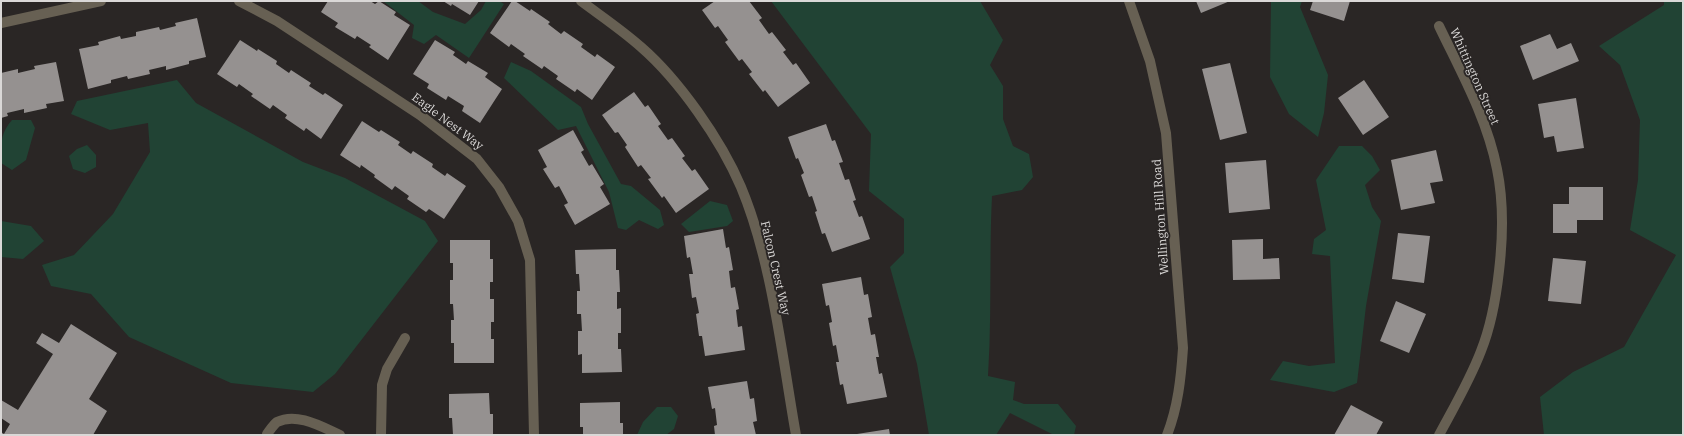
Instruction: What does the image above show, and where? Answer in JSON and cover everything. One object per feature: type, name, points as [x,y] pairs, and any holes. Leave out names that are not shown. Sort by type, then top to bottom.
[{"type":"street","points":[[1,22],[101,1]]},
{"type":"street","name":"Eagle Nest Way","points":[[238,1],[277,21],[420,115],[477,159],[499,187],[518,221],[530,260],[534,435]]},
{"type":"street","name":"Falcon Crest Way","points":[[581,1],[642,48],[681,89],[714,135],[741,186],[759,242],[796,435]]},
{"type":"street","name":"Wellington Hill Road","points":[[1130,1],[1150,61],[1166,133],[1183,348],[1181,382],[1173,419],[1166,435]]},
{"type":"street","name":"Whittington Street","points":[[1439,26],[1472,96],[1487,134],[1497,168],[1501,200],[1503,239],[1491,320],[1481,351],[1439,435]]},
{"type":"street","points":[[381,435],[382,385],[387,369],[405,338]]},
{"type":"street","points":[[267,434],[277,422],[294,418],[315,424],[340,435]]},
{"type":"green space","points":[[383,1],[418,1],[433,12],[465,24],[481,10],[486,1],[499,1],[504,4],[469,58],[436,35],[424,44],[412,38],[414,25]]},
{"type":"green space","points":[[771,1],[980,1],[1003,40],[990,65],[1003,86],[1003,119],[1013,146],[1029,154],[1033,177],[1022,190],[992,196],[988,376],[1015,382],[1013,400],[1024,404],[1058,404],[1076,426],[1074,435],[1054,435],[1010,413],[996,435],[929,435],[917,364],[890,267],[904,253],[904,219],[869,191],[871,134]]},
{"type":"green space","points":[[1271,1],[1302,1],[1300,7],[1328,75],[1324,113],[1318,137],[1289,114],[1270,77]]},
{"type":"green space","points":[[1664,1],[1683,1],[1683,435],[1544,435],[1540,397],[1573,372],[1624,347],[1676,255],[1630,230],[1638,180],[1640,120],[1620,65],[1599,46],[1664,5]]},
{"type":"green space","points":[[511,62],[531,71],[581,107],[588,124],[621,184],[631,186],[660,210],[664,225],[658,229],[639,220],[626,230],[618,228],[609,192],[576,126],[558,130],[504,78]]},
{"type":"green space","points":[[177,80],[196,103],[303,162],[345,178],[425,221],[438,241],[335,374],[313,392],[231,383],[129,337],[91,294],[51,286],[42,265],[74,255],[113,214],[150,152],[148,123],[110,130],[71,114],[77,101]]},
{"type":"green space","points":[[12,120],[31,120],[35,128],[26,160],[12,170],[1,163],[1,144],[3,134]]},
{"type":"green space","points":[[87,145],[96,155],[96,167],[85,173],[73,169],[69,156],[77,149]]},
{"type":"green space","points":[[1339,146],[1362,146],[1372,156],[1380,170],[1365,185],[1372,207],[1381,221],[1366,306],[1357,383],[1334,392],[1270,380],[1283,361],[1309,366],[1335,363],[1330,256],[1312,254],[1314,239],[1326,230],[1316,180]]},
{"type":"green space","points":[[710,201],[727,205],[733,221],[727,226],[689,232],[681,224]]},
{"type":"green space","points":[[1,221],[31,226],[44,241],[23,259],[1,257]]},
{"type":"green space","points":[[657,407],[671,407],[678,416],[674,429],[666,435],[637,435],[643,422]]},
{"type":"building","points":[[328,1],[370,1],[375,4],[379,1],[396,12],[394,15],[410,25],[388,60],[369,47],[371,45],[357,36],[355,39],[335,27],[338,23],[321,12]]},
{"type":"building","points":[[443,1],[479,1],[470,15],[452,4],[451,6]]},
{"type":"building","points":[[512,1],[515,1],[530,11],[531,9],[550,22],[548,24],[561,34],[564,31],[583,44],[581,47],[595,57],[597,54],[615,67],[592,100],[577,89],[575,92],[556,79],[558,76],[544,66],[542,69],[523,56],[525,54],[511,44],[509,47],[490,33]]},
{"type":"building","points":[[715,1],[749,1],[762,18],[759,20],[769,34],[772,32],[786,50],[783,52],[793,65],[796,63],[810,83],[778,107],[765,90],[763,92],[749,74],[752,72],[742,59],[739,61],[725,42],[728,40],[718,26],[715,28],[702,10]]},
{"type":"building","points":[[1196,1],[1230,1],[1201,13]]},
{"type":"building","points":[[1313,1],[1350,1],[1344,21],[1310,10]]},
{"type":"building","points":[[197,18],[206,57],[189,61],[189,64],[166,70],[166,66],[149,70],[150,74],[128,79],[127,76],[111,80],[111,83],[88,89],[79,49],[99,45],[98,42],[120,36],[121,39],[136,36],[136,32],[159,27],[160,30],[176,26],[175,23]]},
{"type":"building","points":[[1550,34],[1557,49],[1571,43],[1579,61],[1533,80],[1520,46]]},
{"type":"building","points":[[240,40],[277,61],[276,64],[289,73],[291,70],[311,83],[309,86],[323,95],[325,93],[343,105],[321,139],[306,128],[304,131],[285,118],[287,115],[273,105],[270,109],[251,96],[253,94],[239,84],[237,87],[217,74]]},
{"type":"building","points":[[435,40],[455,52],[453,55],[466,64],[468,61],[488,73],[485,77],[502,89],[480,123],[462,111],[464,106],[448,96],[446,100],[427,88],[429,84],[413,74]]},
{"type":"building","points":[[56,62],[64,101],[46,104],[47,108],[24,113],[24,109],[7,113],[8,116],[1,118],[1,73],[18,69],[18,73],[35,69],[34,66]]},
{"type":"building","points":[[1230,63],[1247,133],[1220,140],[1202,69]]},
{"type":"building","points":[[1364,80],[1389,117],[1363,135],[1338,98]]},
{"type":"building","points":[[634,92],[645,107],[648,105],[661,124],[658,126],[668,140],[672,138],[685,156],[682,158],[692,171],[695,169],[709,189],[676,213],[664,196],[662,198],[648,179],[651,178],[641,165],[638,167],[625,147],[627,145],[618,132],[615,133],[602,115]]},
{"type":"building","points":[[1576,98],[1584,148],[1557,152],[1554,136],[1544,138],[1538,104]]},
{"type":"building","points":[[362,121],[379,132],[381,130],[400,142],[398,145],[411,154],[413,151],[433,164],[432,167],[445,176],[447,173],[466,186],[444,219],[429,209],[426,212],[407,199],[409,196],[395,186],[392,190],[361,165],[360,168],[340,155]]},
{"type":"building","points":[[826,124],[832,141],[835,140],[843,162],[839,163],[845,180],[849,179],[856,200],[853,201],[859,217],[862,216],[870,239],[832,252],[825,233],[822,234],[812,196],[809,197],[801,175],[804,173],[798,158],[796,159],[788,137]]},
{"type":"building","points":[[573,130],[584,150],[581,152],[589,166],[592,164],[604,184],[600,187],[610,204],[575,225],[564,205],[568,203],[559,186],[555,188],[543,169],[547,167],[538,150]]},
{"type":"building","points":[[1436,150],[1443,181],[1430,183],[1435,203],[1401,210],[1391,160]]},
{"type":"building","points":[[1266,160],[1270,209],[1229,213],[1225,163]]},
{"type":"building","points":[[1569,187],[1603,187],[1603,220],[1577,220],[1577,233],[1553,233],[1553,204],[1569,204]]},
{"type":"building","points":[[723,229],[726,248],[729,247],[733,270],[729,271],[731,288],[735,287],[739,309],[736,310],[738,327],[742,326],[745,350],[705,356],[702,336],[699,336],[696,314],[699,313],[696,297],[692,298],[689,274],[693,274],[690,257],[687,258],[684,236]]},
{"type":"building","points":[[1398,233],[1430,236],[1424,283],[1392,279]]},
{"type":"building","points":[[1263,239],[1263,259],[1279,258],[1280,279],[1233,280],[1232,240]]},
{"type":"building","points":[[450,240],[490,240],[490,259],[493,259],[493,282],[490,282],[490,299],[494,299],[494,322],[491,322],[491,339],[494,339],[494,363],[454,363],[454,343],[451,343],[451,320],[454,320],[453,304],[450,304],[450,280],[453,280],[453,263],[450,263]]},
{"type":"building","points":[[616,249],[616,270],[619,270],[620,292],[617,292],[617,309],[621,308],[621,333],[618,333],[618,349],[621,349],[622,372],[582,373],[582,354],[578,355],[578,331],[582,331],[581,314],[577,314],[577,291],[580,291],[579,274],[576,274],[575,250]]},
{"type":"building","points":[[1553,258],[1586,261],[1581,304],[1548,301]]},
{"type":"building","points":[[861,277],[864,295],[868,294],[872,317],[868,318],[871,335],[875,334],[879,357],[876,357],[879,374],[882,373],[887,397],[847,404],[843,384],[840,385],[836,362],[839,362],[836,345],[833,346],[829,323],[832,322],[829,305],[826,306],[822,284]]},
{"type":"building","points":[[1396,301],[1426,314],[1409,353],[1380,341]]},
{"type":"building","points":[[71,324],[117,353],[89,399],[107,411],[93,435],[1,435],[1,432],[4,434],[10,424],[1,418],[1,400],[18,410],[53,354],[36,343],[42,333],[59,343]]},
{"type":"building","points":[[747,381],[750,399],[754,398],[757,421],[753,422],[756,435],[715,435],[714,426],[717,425],[715,408],[712,409],[708,387]]},
{"type":"building","points":[[489,393],[490,414],[493,414],[493,435],[453,435],[452,418],[449,418],[449,394]]},
{"type":"building","points":[[620,402],[620,423],[623,423],[623,435],[583,435],[583,427],[580,427],[580,403]]},
{"type":"building","points":[[1351,405],[1383,422],[1376,435],[1334,435]]},
{"type":"building","points":[[889,429],[890,435],[857,435],[857,434]]}]
